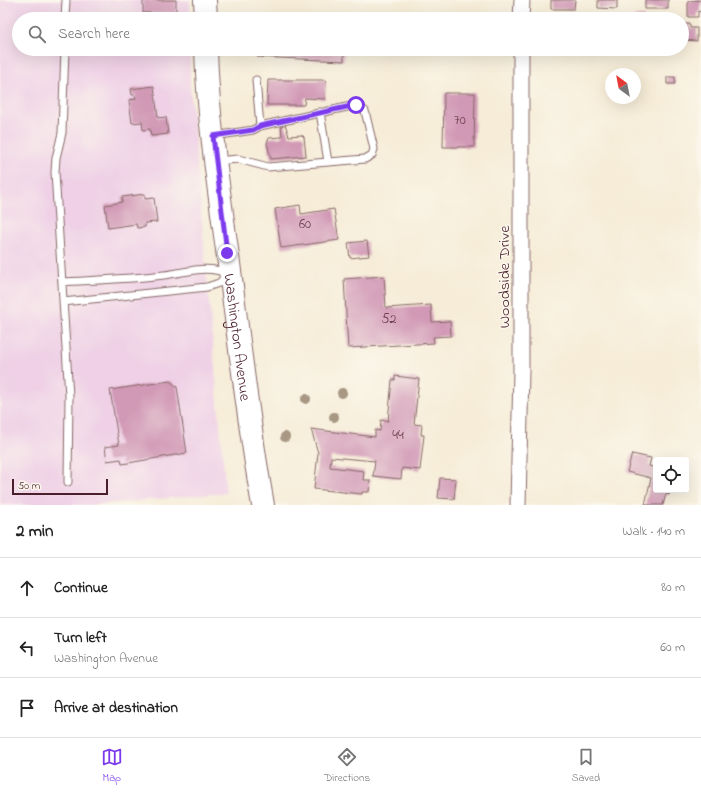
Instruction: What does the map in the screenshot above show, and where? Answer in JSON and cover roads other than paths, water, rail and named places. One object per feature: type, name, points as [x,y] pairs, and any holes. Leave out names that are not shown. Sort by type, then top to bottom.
[{"type":"main road","points":[[205,0],[206,12]]},
{"type":"main road","name":"Washington Avenue","points":[[207,56],[215,161],[245,387],[263,505]]},
{"type":"street","points":[[521,12],[522,0]]},
{"type":"street","name":"Woodside Drive","points":[[518,505],[521,371],[521,56]]},
{"type":"lane","points":[[65,12],[66,0]]},
{"type":"lane","points":[[65,56],[62,133],[56,158],[55,172],[69,396],[68,482]]},
{"type":"lane","points":[[256,80],[260,126]]},
{"type":"lane","points":[[213,136],[253,130],[260,126],[356,105],[365,111],[374,149],[372,155],[365,158],[268,167],[238,159],[215,161]]},
{"type":"lane","points":[[320,112],[328,162]]},
{"type":"lane","points":[[62,282],[164,275],[202,268],[217,269],[230,274],[219,283],[207,287],[63,302]]}]
